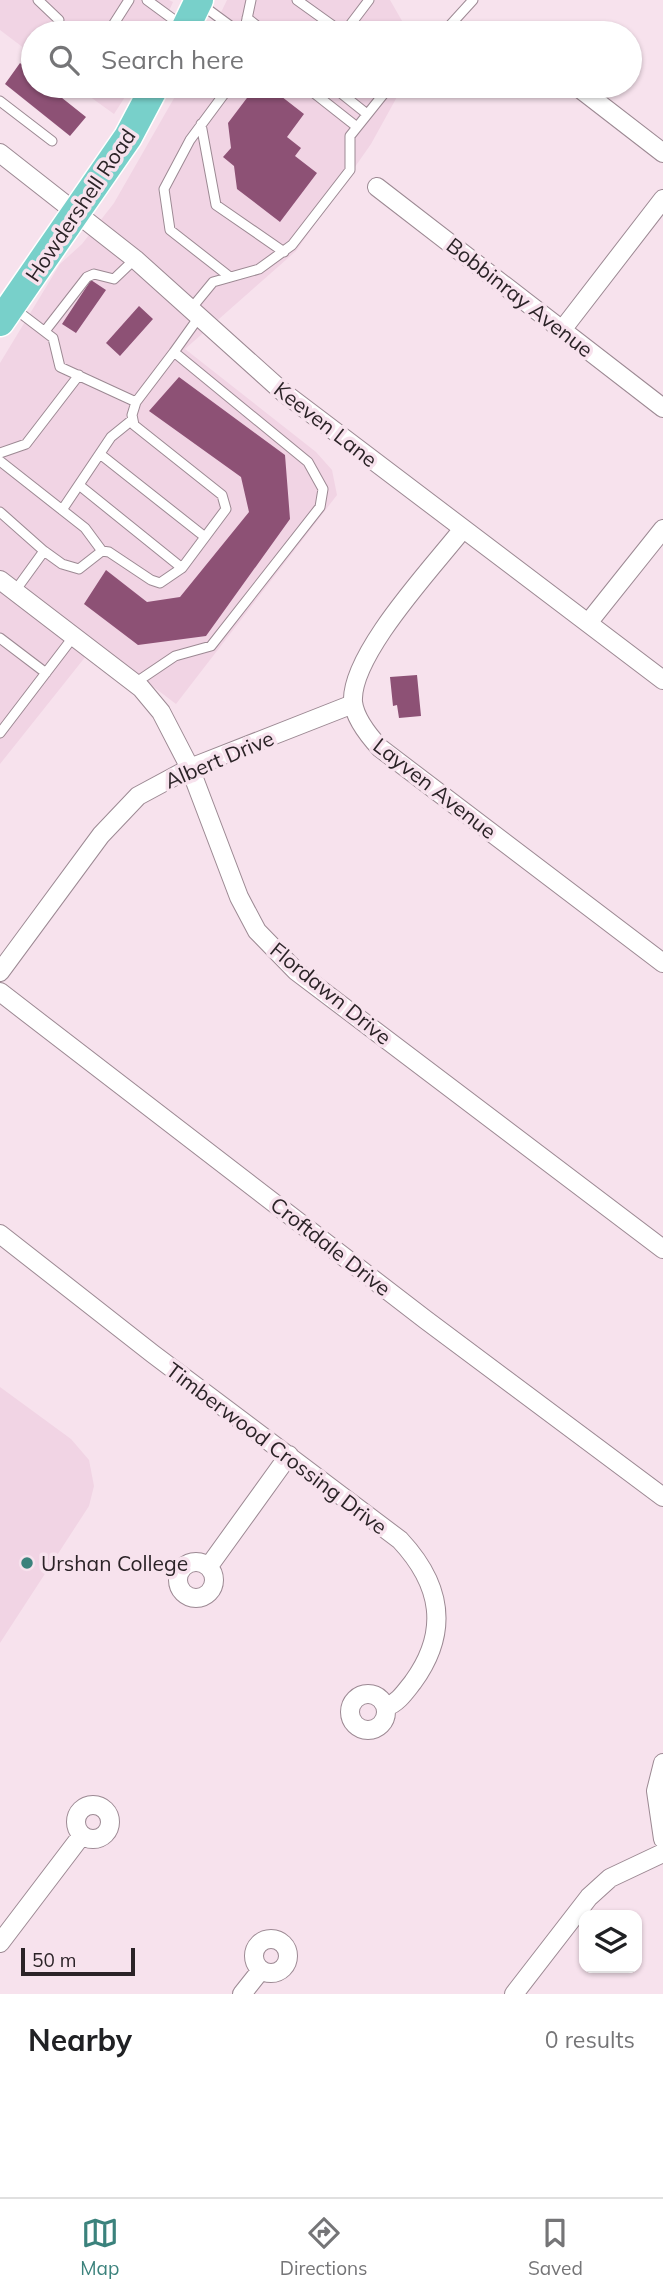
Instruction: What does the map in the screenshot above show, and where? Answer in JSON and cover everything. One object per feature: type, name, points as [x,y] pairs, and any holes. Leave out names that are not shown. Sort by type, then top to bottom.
[{"type":"main road","points":[[189,21],[198,1]]},
{"type":"main road","name":"Howdershell Road","points":[[6,314],[128,136],[149,98]]},
{"type":"street","points":[[591,98],[663,153]]},
{"type":"street","name":"Keeven Lane","points":[[0,153],[135,259],[283,392],[663,680]]},
{"type":"street","name":"Bobbinray Avenue","points":[[377,187],[663,408]]},
{"type":"street","points":[[562,330],[663,199]]},
{"type":"street","points":[[588,623],[663,528]]},
{"type":"street","points":[[353,704],[355,680],[370,650],[462,530]]},
{"type":"street","name":"Flordawn Drive","points":[[0,580],[135,683],[161,712],[190,768],[239,897],[257,931],[274,951],[296,971],[663,1249]]},
{"type":"street","name":"Albert Drive","points":[[0,972],[120,812],[138,796],[190,768],[353,704]]},
{"type":"street","name":"Layven Avenue","points":[[353,704],[359,720],[380,748],[663,963]]},
{"type":"street","name":"Croftdale Drive","points":[[0,992],[426,1320],[663,1497]]},
{"type":"street","name":"Timberwood Crossing Drive","points":[[0,1234],[153,1354],[400,1540],[421,1562],[432,1585],[436,1614],[434,1641],[426,1663],[394,1704],[386,1707]]},
{"type":"street","points":[[209,1566],[289,1455]]},
{"type":"street","points":[[663,1763],[656,1791],[663,1839]]},
{"type":"street","points":[[0,1943],[82,1835]]},
{"type":"street","points":[[514,1994],[589,1897],[610,1878],[663,1853]]},
{"type":"street","points":[[242,1994],[261,1970]]},
{"type":"lane","points":[[38,0],[59,20]]},
{"type":"lane","points":[[116,21],[129,0]]},
{"type":"lane","points":[[147,0],[172,21]]},
{"type":"lane","points":[[246,21],[251,0]]},
{"type":"lane","points":[[298,0],[327,21]]},
{"type":"lane","points":[[353,21],[369,0]]},
{"type":"lane","points":[[454,21],[474,0]]},
{"type":"lane","points":[[198,1],[226,21]]},
{"type":"lane","points":[[247,18],[251,21]]},
{"type":"lane","points":[[221,98],[201,124],[164,189],[170,230],[230,277]]},
{"type":"lane","points":[[320,98],[356,127]]},
{"type":"lane","points":[[347,98],[367,114]]},
{"type":"lane","points":[[0,461],[85,528],[102,551],[108,552],[151,580],[160,583],[182,568],[226,509],[222,495],[134,425],[132,420],[136,402],[174,352],[212,282],[259,269],[292,245],[349,170],[349,136],[380,98]]},
{"type":"lane","points":[[0,101],[52,141]]},
{"type":"lane","points":[[201,124],[216,205],[284,252]]},
{"type":"lane","points":[[45,331],[87,276],[94,274],[114,279],[135,259]]},
{"type":"lane","points":[[6,314],[45,331],[53,338],[57,363],[136,402]]},
{"type":"lane","points":[[135,683],[175,656],[211,646],[320,507],[323,489],[308,462],[174,352]]},
{"type":"lane","points":[[0,453],[26,444],[79,375]]},
{"type":"lane","points":[[62,510],[111,437],[132,420]]},
{"type":"lane","points":[[100,454],[205,537]]},
{"type":"lane","points":[[79,485],[182,568]]},
{"type":"lane","points":[[0,512],[62,565],[79,569],[102,551]]},
{"type":"lane","points":[[15,591],[44,551]]},
{"type":"lane","points":[[0,733],[74,636]]},
{"type":"lane","points":[[0,638],[46,673]]},
{"type":"shaded area","points":[[0,0],[173,2],[164,21],[21,21],[21,46],[0,30]]},
{"type":"shaded area","points":[[227,0],[390,0],[402,21],[217,21]]},
{"type":"shaded area","points":[[92,98],[124,98],[114,114]]},
{"type":"shaded area","points":[[174,98],[396,98],[371,144],[296,251],[185,349],[316,452],[332,470],[337,495],[176,704],[0,570],[0,363],[60,264],[82,244],[114,203]]},
{"type":"shaded area","points":[[0,591],[86,656],[0,764]]},
{"type":"shaded area","name":"Urshan College","points":[[0,1387],[71,1439],[89,1460],[94,1486],[89,1506],[0,1643]]},
{"type":"building","points":[[20,63],[21,97],[5,84]]},
{"type":"building","points":[[22,98],[62,98],[86,117],[70,136]]},
{"type":"building","points":[[247,98],[283,98],[304,114],[287,137],[301,148],[295,156],[317,173],[280,222],[237,189],[234,166],[223,157],[231,148],[228,123]]},
{"type":"building","points":[[91,280],[106,290],[76,333],[62,324]]},
{"type":"building","points":[[139,306],[153,319],[120,356],[106,343]]},
{"type":"building","points":[[179,377],[285,455],[290,519],[206,636],[138,645],[84,604],[106,570],[147,602],[180,597],[249,512],[241,477],[149,411]]},
{"type":"building","points":[[417,675],[421,716],[399,718],[397,705],[393,706],[390,677]]},
{"type":"place","name":"Urshan College","points":[[27,1563]]}]
